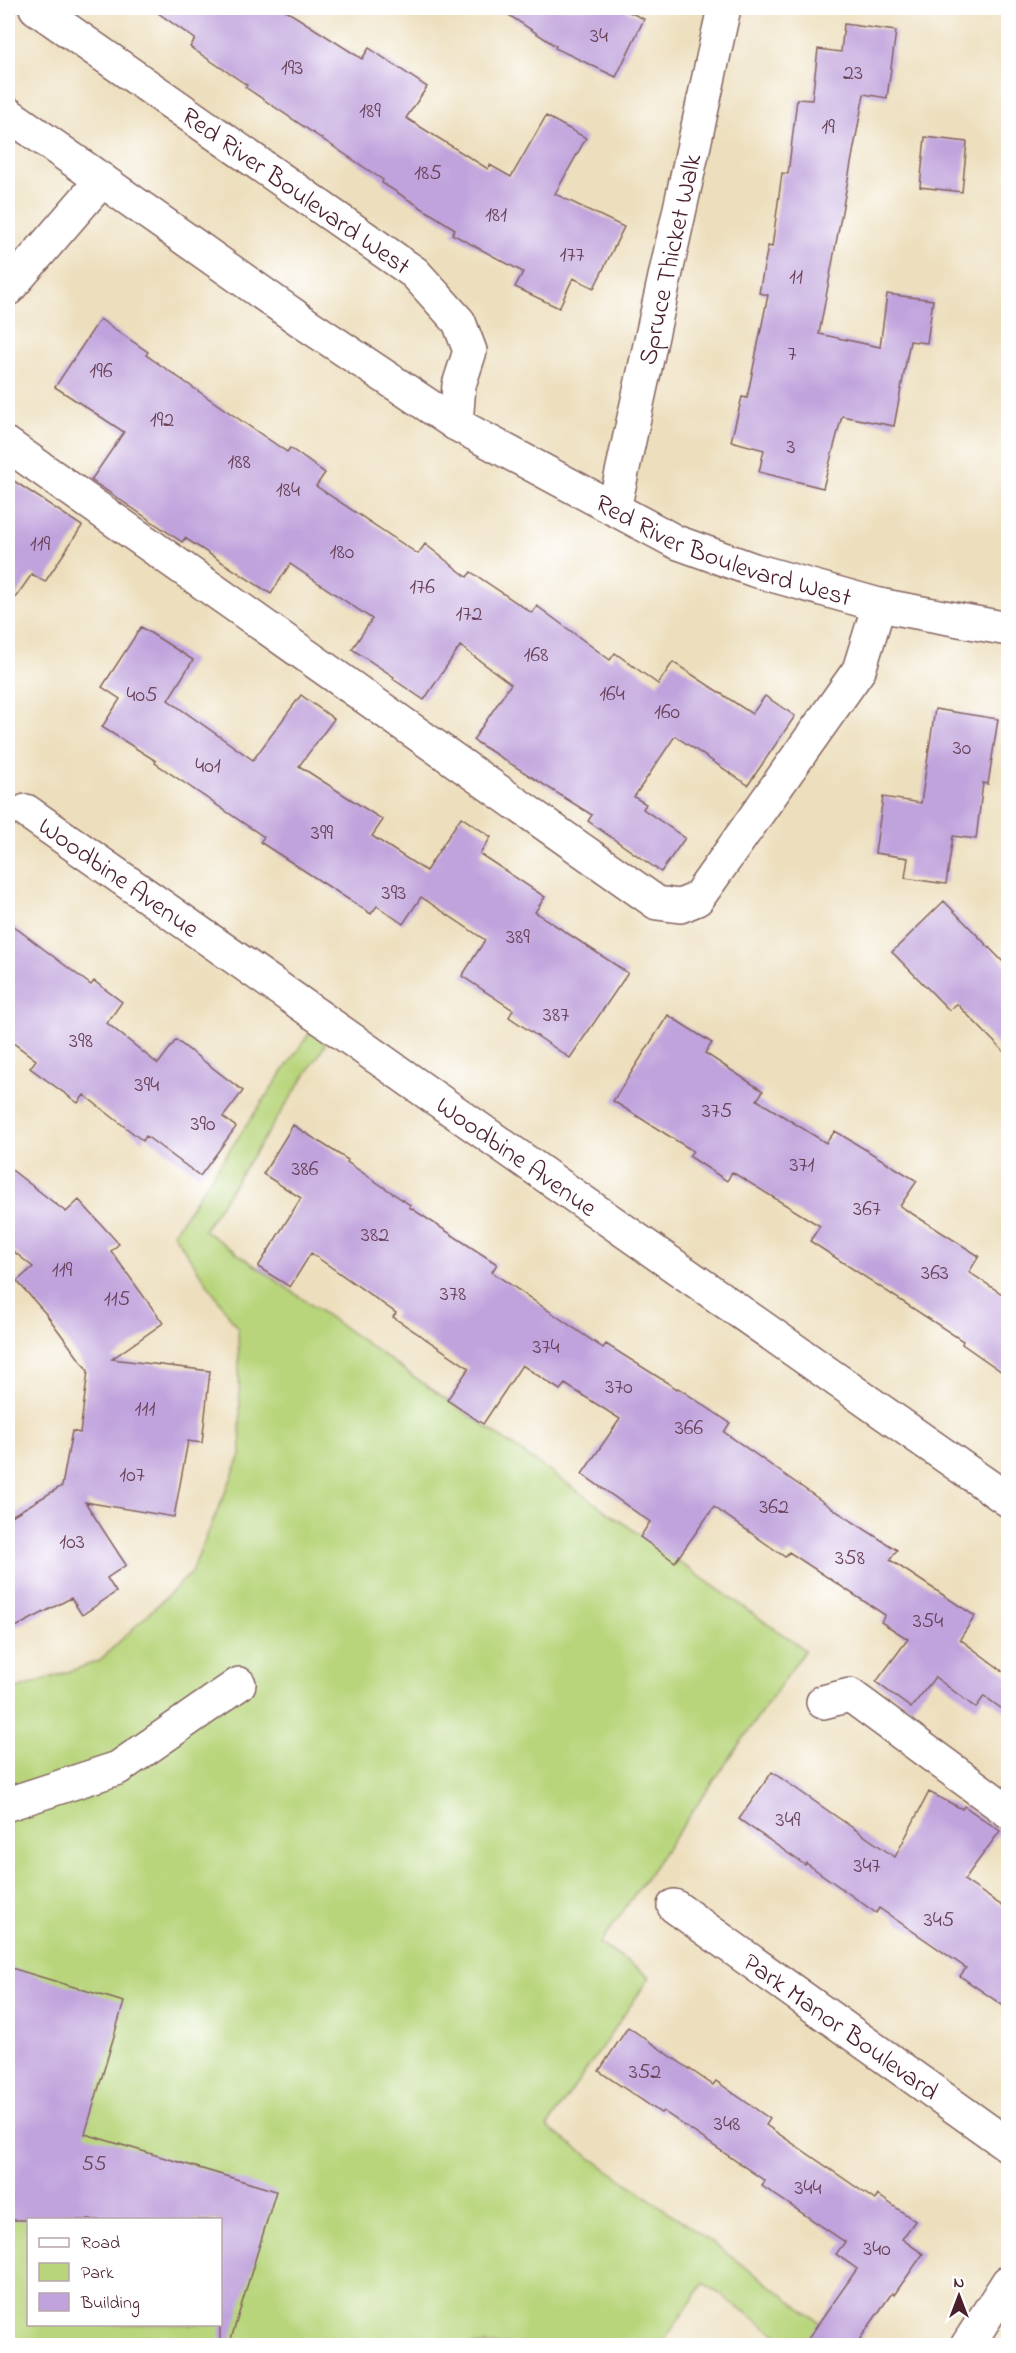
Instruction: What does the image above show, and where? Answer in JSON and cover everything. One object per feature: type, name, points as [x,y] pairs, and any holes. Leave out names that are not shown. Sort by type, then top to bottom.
[{"type":"street","name":"Red River Boulevard West","points":[[36,8],[415,273],[459,322],[471,351],[459,385],[456,424]]},
{"type":"street","name":"Spruce Thicket Walk","points":[[614,509],[724,8]]},
{"type":"street","name":"Red River Boulevard West","points":[[8,114],[306,324],[456,424],[676,542],[754,570],[879,605],[1008,629]]},
{"type":"street","points":[[8,289],[102,180]]},
{"type":"street","points":[[8,445],[657,903],[680,906],[697,899],[858,670],[879,605]]},
{"type":"street","name":"Woodbine Avenue","points":[[26,811],[1008,1500]]},
{"type":"street","points":[[8,1804],[118,1768],[239,1684]]},
{"type":"street","points":[[823,1702],[850,1695],[1008,1811]]},
{"type":"street","name":"Park Manor Boulevard","points":[[674,1906],[1008,2145]]},
{"type":"street","points":[[967,2346],[1008,2282]]},
{"type":"green space","points":[[330,1024],[324,1047],[204,1230],[805,1650],[600,1944],[650,1977],[547,2127],[710,2241],[851,2345],[791,2345],[704,2283],[661,2345],[8,2345],[8,1692],[99,1661],[191,1573],[241,1455],[238,1329],[173,1233],[308,1035]]},
{"type":"building","points":[[151,8],[282,8],[362,59],[369,48],[427,87],[406,118],[488,169],[490,165],[511,177],[546,116],[586,138],[555,194],[624,227],[594,288],[573,278],[559,308],[515,287],[523,272],[452,234],[455,229],[382,183],[383,180],[190,47],[195,39]]},
{"type":"building","points":[[498,8],[621,8],[644,19],[616,77],[555,48],[556,46]]},
{"type":"building","points":[[844,24],[896,31],[887,98],[864,94],[819,334],[880,347],[887,294],[933,300],[927,343],[910,341],[894,426],[842,416],[823,488],[759,472],[764,450],[731,441],[742,397],[747,398],[768,295],[759,293],[768,246],[772,247],[782,173],[788,174],[797,99],[812,100],[818,49],[841,52]]},
{"type":"building","points":[[925,137],[967,142],[962,192],[920,187]]},
{"type":"building","points":[[100,319],[148,352],[146,355],[230,413],[287,452],[290,448],[325,473],[316,486],[418,554],[425,544],[467,577],[471,572],[532,613],[537,606],[610,660],[615,653],[658,684],[673,662],[752,714],[765,696],[795,716],[748,785],[675,736],[634,797],[646,804],[643,809],[685,838],[661,872],[588,821],[592,815],[473,740],[511,684],[460,646],[424,700],[352,649],[372,619],[290,564],[271,594],[185,538],[182,542],[91,480],[124,432],[55,387]]},
{"type":"building","points":[[8,477],[82,526],[45,582],[32,574],[8,608]]},
{"type":"building","points":[[141,627],[193,660],[168,700],[253,760],[301,695],[334,719],[299,766],[383,820],[372,836],[426,871],[461,817],[491,837],[480,854],[545,897],[535,912],[628,973],[570,1058],[509,1017],[513,1010],[462,976],[485,940],[421,897],[403,924],[377,906],[371,914],[260,842],[264,837],[155,763],[156,761],[102,727],[120,699],[102,687]]},
{"type":"building","points":[[935,709],[998,719],[988,784],[983,783],[976,839],[953,836],[946,884],[905,878],[908,858],[875,853],[883,797],[921,803]]},
{"type":"building","points":[[944,901],[1008,967],[1008,1056],[957,1004],[949,1010],[892,952]]},
{"type":"building","points":[[8,922],[91,985],[94,981],[122,1002],[107,1023],[158,1064],[176,1040],[243,1091],[223,1117],[236,1127],[200,1176],[146,1136],[143,1141],[84,1095],[78,1103],[30,1068],[36,1060],[8,1039]]},
{"type":"building","points":[[668,1015],[712,1043],[705,1053],[763,1091],[757,1100],[826,1143],[835,1131],[917,1181],[900,1206],[979,1256],[969,1272],[1008,1298],[1008,1376],[962,1344],[963,1341],[810,1241],[820,1226],[732,1172],[727,1181],[689,1156],[693,1151],[613,1101]]},
{"type":"building","points":[[293,1125],[348,1160],[347,1162],[410,1205],[409,1207],[497,1264],[492,1272],[603,1348],[606,1344],[730,1423],[724,1432],[836,1511],[897,1550],[890,1560],[975,1616],[960,1639],[1008,1675],[1008,1713],[984,1696],[976,1708],[935,1677],[911,1708],[876,1682],[908,1639],[881,1622],[885,1615],[789,1552],[785,1557],[714,1507],[675,1562],[640,1537],[650,1522],[582,1474],[620,1419],[565,1384],[560,1390],[522,1365],[483,1424],[447,1400],[469,1368],[393,1317],[396,1313],[311,1253],[290,1287],[258,1267],[301,1198],[263,1174]]},
{"type":"building","points":[[8,1167],[66,1212],[79,1200],[119,1244],[111,1251],[163,1323],[112,1359],[210,1371],[202,1443],[188,1441],[174,1517],[85,1502],[126,1565],[107,1578],[116,1592],[82,1615],[71,1598],[8,1631],[8,1518],[62,1486],[72,1431],[80,1433],[88,1371],[46,1314],[17,1281],[33,1267],[8,1247]]},
{"type":"building","points":[[772,1772],[895,1857],[929,1792],[962,1809],[964,1806],[1000,1831],[964,1880],[1008,1910],[1008,2009],[960,1976],[966,1968],[879,1908],[876,1913],[739,1819]]},
{"type":"building","points":[[8,1967],[124,2002],[85,2134],[276,2191],[229,2346],[220,2346],[222,2218],[27,2218],[27,2220],[8,2220]]},
{"type":"building","points":[[628,2027],[713,2085],[716,2081],[770,2119],[766,2125],[875,2200],[878,2195],[915,2221],[902,2239],[923,2254],[855,2346],[803,2346],[857,2269],[836,2254],[845,2242],[762,2186],[765,2181],[663,2111],[661,2113],[599,2071]]}]
